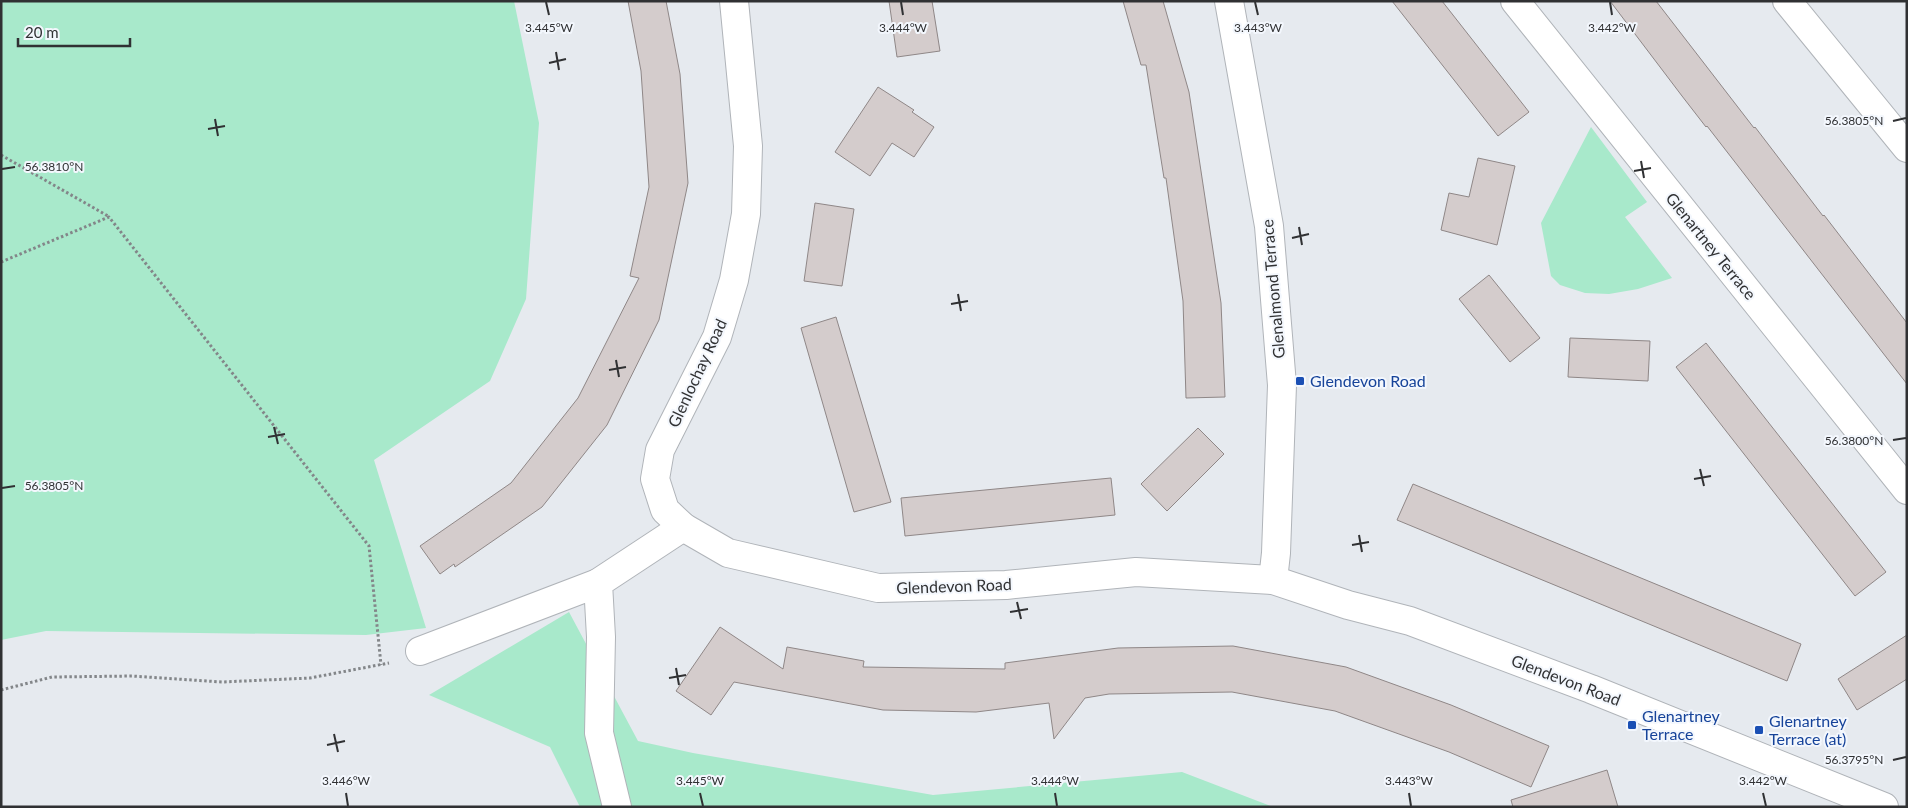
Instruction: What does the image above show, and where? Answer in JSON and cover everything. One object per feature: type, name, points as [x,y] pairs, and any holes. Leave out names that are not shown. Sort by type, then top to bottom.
[{"type":"street","name":"Glenlochay Road","points":[[683,527],[665,510],[655,479],[656,464],[660,450],[717,337],[734,280],[746,214],[748,146],[734,1]]},
{"type":"street","name":"Glenalmond Terrace","points":[[1229,1],[1269,226],[1282,385],[1276,552],[1273,580]]},
{"type":"street","name":"Glenartney Terrace","points":[[1516,1],[1907,490]]},
{"type":"street","points":[[1787,1],[1907,148]]},
{"type":"street","name":"Glendevon Road","points":[[683,527],[728,553],[878,588],[1006,585],[1136,572],[1273,580],[1348,605],[1410,620],[1884,807]]},
{"type":"street","points":[[420,651],[598,583],[683,527]]},
{"type":"street","points":[[598,583],[601,637],[599,733],[617,807]]},
{"type":"path","points":[[1,155],[109,217],[369,546],[381,664]]},
{"type":"path","points":[[1,262],[109,217]]},
{"type":"path","points":[[1,690],[52,677],[132,676],[222,682],[310,678],[381,664],[420,651]]},
{"type":"green space","points":[[1,1],[514,1],[539,123],[526,299],[490,381],[374,460],[426,628],[366,635],[46,631],[1,640]]},
{"type":"green space","points":[[1591,127],[1647,202],[1625,217],[1672,278],[1638,289],[1609,294],[1585,293],[1560,285],[1551,276],[1541,223]]},
{"type":"green space","points":[[569,612],[638,741],[693,753],[933,795],[1182,772],[1273,807],[580,807],[550,747],[429,695]]},
{"type":"building","points":[[628,1],[666,1],[680,74],[688,183],[659,320],[607,425],[542,507],[455,567],[454,564],[440,574],[420,546],[511,483],[578,398],[639,278],[630,276],[649,187],[641,71]]},
{"type":"building","points":[[889,1],[932,1],[940,51],[897,57]]},
{"type":"building","points":[[1123,1],[1163,1],[1189,92],[1221,303],[1225,397],[1186,398],[1183,301],[1166,178],[1164,178],[1146,65],[1141,65]]},
{"type":"building","points":[[1392,1],[1442,1],[1529,112],[1498,136]]},
{"type":"building","points":[[1610,1],[1656,1],[1824,215],[1907,323],[1907,384],[1706,127]]},
{"type":"building","points":[[878,87],[914,110],[912,112],[934,127],[914,157],[892,143],[870,176],[835,152]]},
{"type":"building","points":[[1478,158],[1515,166],[1497,245],[1441,230],[1449,193],[1469,197]]},
{"type":"building","points":[[815,203],[854,209],[842,286],[804,281]]},
{"type":"building","points":[[1489,275],[1540,338],[1510,362],[1459,299]]},
{"type":"building","points":[[836,317],[891,502],[854,512],[801,328]]},
{"type":"building","points":[[1570,338],[1650,341],[1648,381],[1568,377]]},
{"type":"building","points":[[1706,343],[1886,572],[1855,596],[1676,367]]},
{"type":"building","points":[[1198,428],[1224,454],[1167,511],[1141,484]]},
{"type":"building","points":[[1111,478],[1115,515],[905,536],[901,498]]},
{"type":"building","points":[[1413,484],[1801,644],[1787,681],[1397,520]]},
{"type":"building","points":[[720,627],[783,669],[787,647],[864,661],[863,667],[1005,669],[1005,663],[1118,648],[1233,646],[1346,667],[1451,705],[1549,746],[1531,787],[1449,752],[1335,711],[1232,692],[1109,694],[1085,698],[1054,739],[1049,703],[976,712],[883,710],[734,682],[711,715],[676,691]]},
{"type":"building","points":[[1907,635],[1907,679],[1857,710],[1838,679]]},
{"type":"building","points":[[1607,770],[1618,807],[1513,807],[1511,800]]},
{"type":"place","name":"Glendevon Road","points":[[1300,381]]},
{"type":"place","name":"Glenartney Terrace","points":[[1632,725]]},
{"type":"place","name":"Glenartney Terrace (at)","points":[[1759,730]]}]
